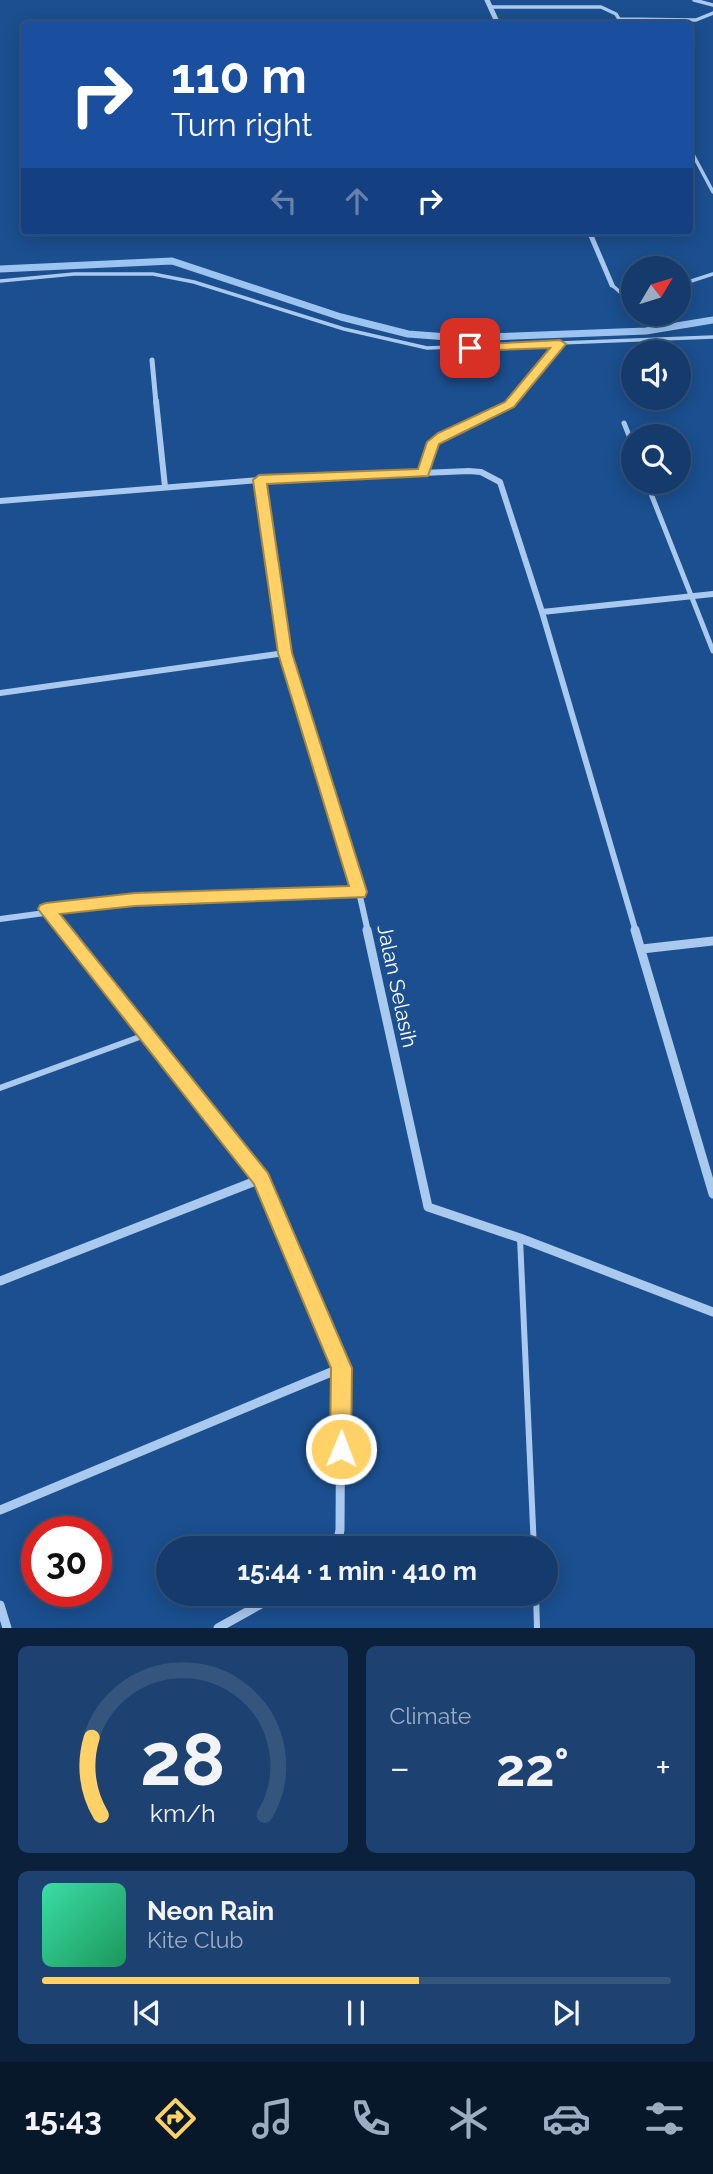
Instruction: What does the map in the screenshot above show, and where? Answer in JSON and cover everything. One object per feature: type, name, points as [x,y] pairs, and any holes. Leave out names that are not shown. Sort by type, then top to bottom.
[{"type":"street","points":[[487,0],[497,21]]},
{"type":"street","points":[[591,235],[612,285]]},
{"type":"street","points":[[152,360],[165,487]]},
{"type":"street","points":[[0,502],[259,480],[423,473],[481,472],[500,482],[542,612],[713,1194]]},
{"type":"street","name":"Jalan Selasih","points":[[259,480],[285,653],[359,892],[428,1207],[520,1238],[713,1312]]},
{"type":"street","points":[[542,612],[713,594]]},
{"type":"street","points":[[0,693],[285,653]]},
{"type":"street","points":[[0,919],[46,909],[135,899],[359,892]]},
{"type":"street","points":[[46,909],[261,1179],[341,1368],[339,1536]]},
{"type":"street","points":[[642,949],[713,941]]},
{"type":"street","points":[[0,1281],[261,1179]]},
{"type":"street","points":[[0,1510],[341,1368]]},
{"type":"street","points":[[0,1605],[7,1628]]},
{"type":"street","points":[[218,1628],[257,1606]]},
{"type":"lane","points":[[694,0],[713,5]]},
{"type":"lane","points":[[490,7],[601,7],[612,10],[619,19],[696,20],[713,13]]},
{"type":"lane","points":[[693,155],[713,192]]},
{"type":"lane","points":[[0,281],[74,274],[153,274],[194,282],[344,329],[427,348],[713,337]]},
{"type":"lane","points":[[691,281],[713,274]]},
{"type":"lane","points":[[612,285],[621,293]]},
{"type":"lane","points":[[423,473],[433,442],[509,404],[560,344]]},
{"type":"lane","points":[[651,494],[713,651]]},
{"type":"lane","points":[[0,1088],[145,1035]]},
{"type":"lane","points":[[520,1238],[533,1536]]},
{"type":"lane","points":[[536,1606],[537,1628]]},
{"type":"waterway","points":[[0,269],[172,261],[341,317],[408,334],[461,338],[646,331],[713,320]]},
{"type":"route","points":[[341,1449],[341,1368],[261,1179],[46,909],[135,899],[359,892],[285,653],[259,480],[423,473],[433,442],[513,401],[560,344],[470,348]]}]
